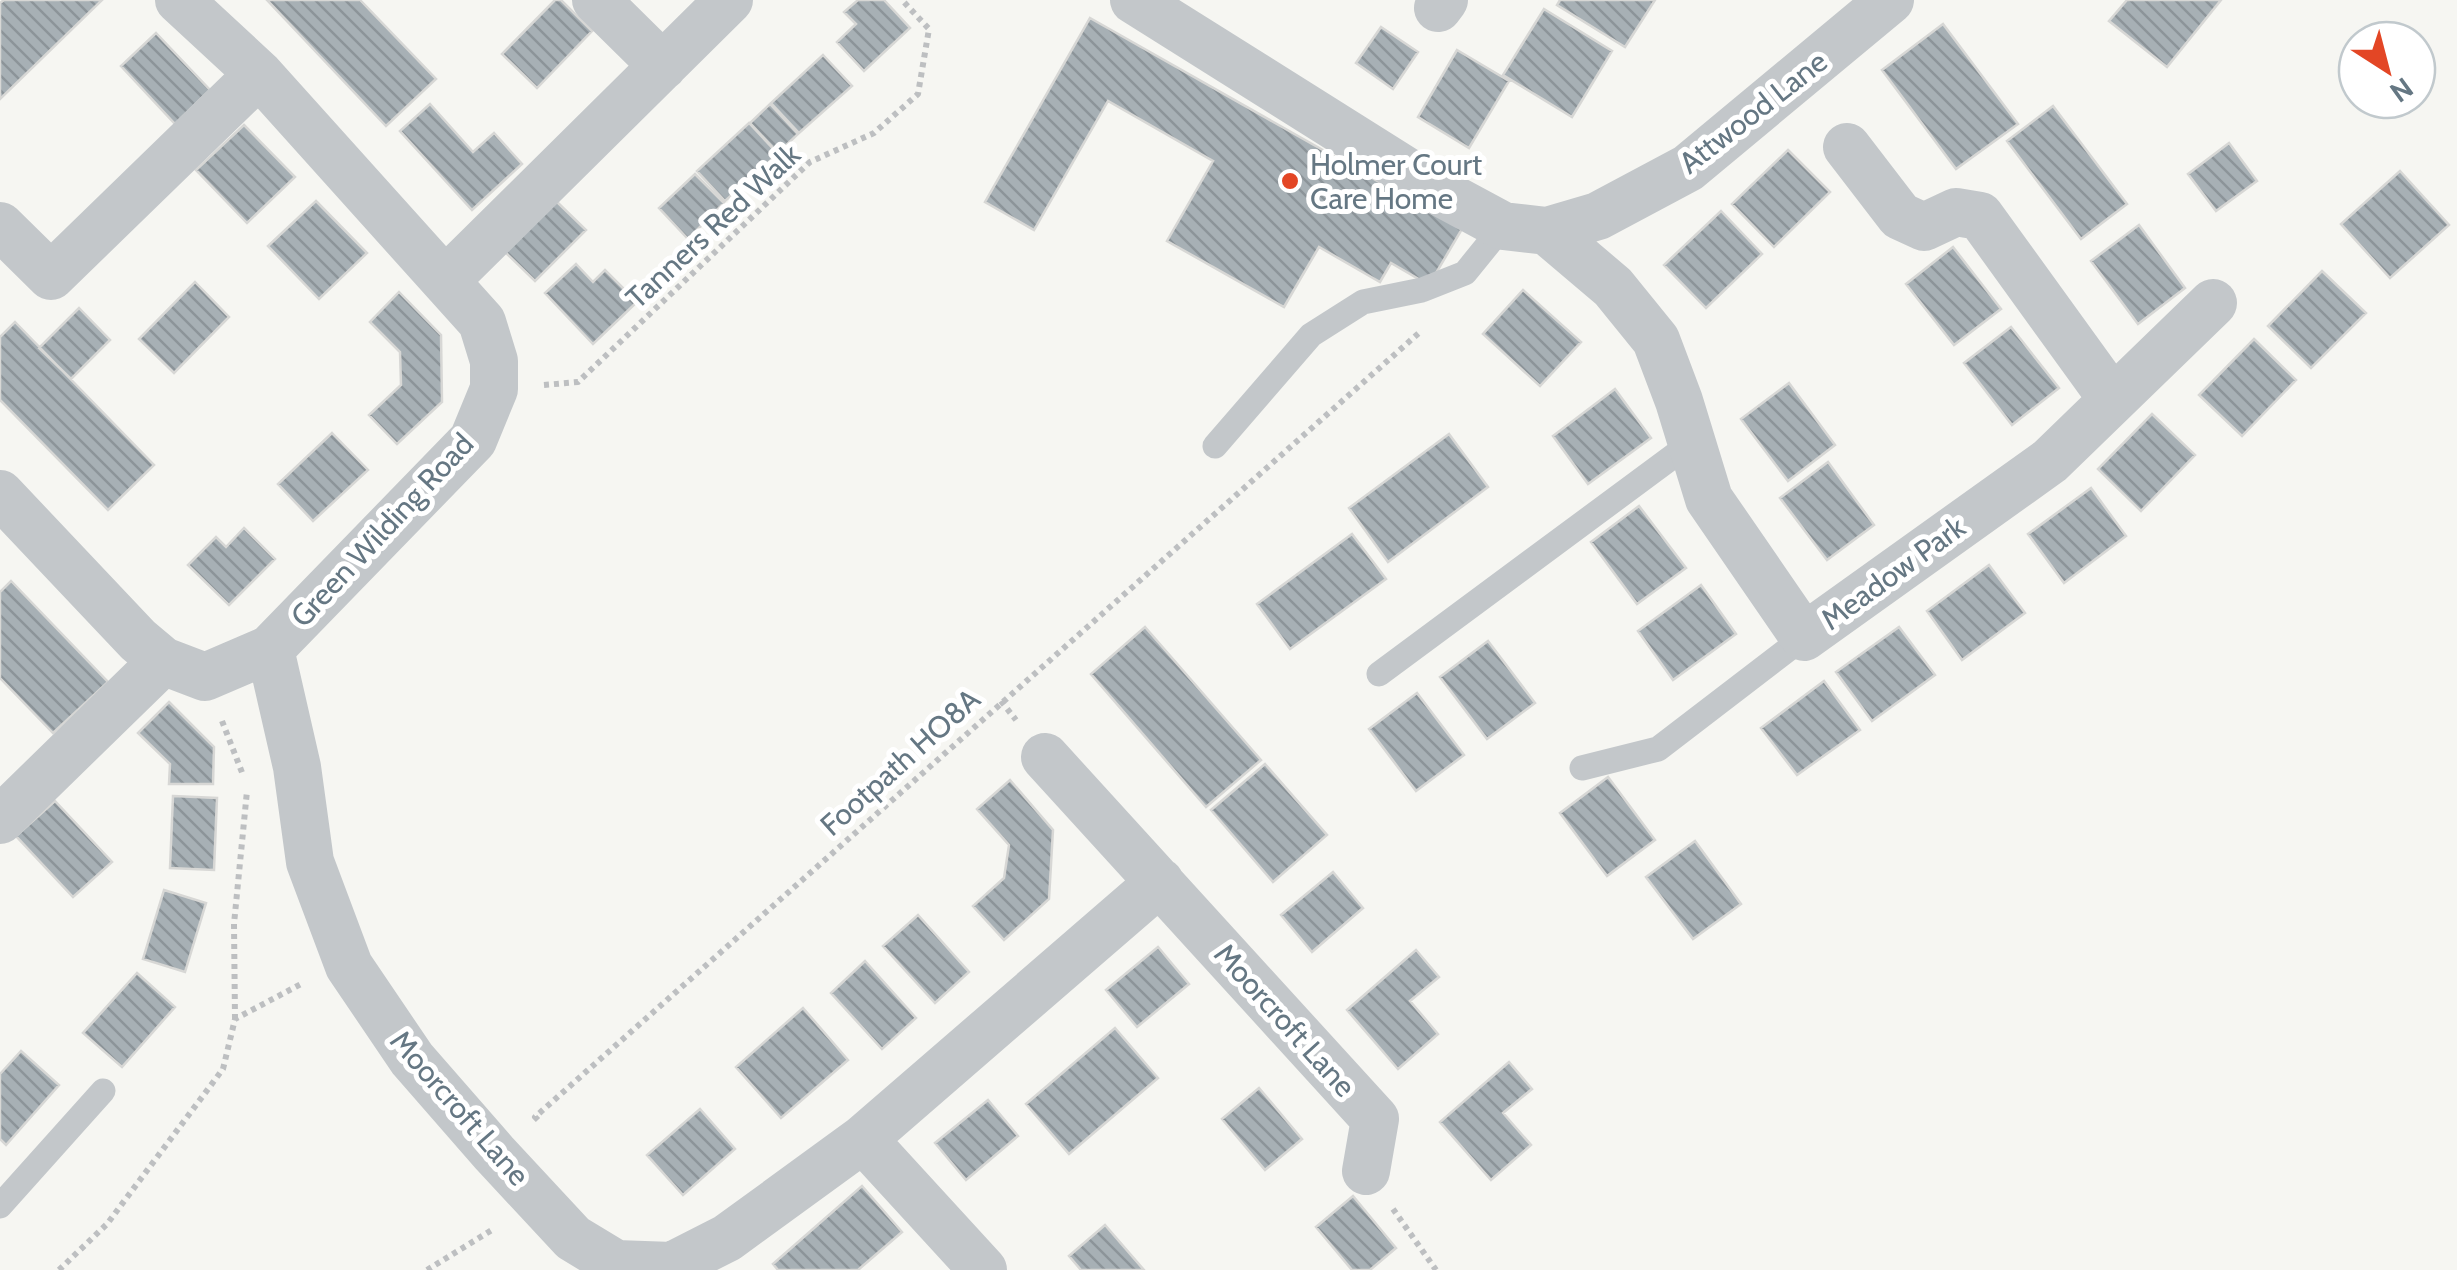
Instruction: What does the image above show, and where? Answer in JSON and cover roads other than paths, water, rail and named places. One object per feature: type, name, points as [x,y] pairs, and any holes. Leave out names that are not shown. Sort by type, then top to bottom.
[{"type":"street","name":"Green Wilding Road","points":[[179,0],[259,74],[447,279],[482,322],[494,361],[494,389],[473,440],[270,649],[184,669]]},
{"type":"street","points":[[596,0],[663,66]]},
{"type":"street","points":[[447,279],[729,0]]},
{"type":"street","points":[[1134,0],[1438,191],[1525,228]]},
{"type":"street","name":"Attwood Lane","points":[[1525,228],[1598,216],[1688,168],[1890,0]]},
{"type":"street","points":[[0,226],[51,276],[259,74]]},
{"type":"street","points":[[1847,147],[1900,216],[1924,227],[1956,212],[1980,216],[2113,400]]},
{"type":"street","name":"Meadow Park","points":[[1525,228],[1613,287],[1656,340],[1680,401],[1708,500],[1804,637],[2050,461],[2213,303]]},
{"type":"street","points":[[0,494],[138,640],[184,669],[0,820]]},
{"type":"street","name":"Moorcroft Lane","points":[[270,649],[297,767],[310,862],[349,966],[412,1059],[494,1153],[573,1238],[616,1264],[672,1266],[727,1238],[863,1139],[1160,882]]},
{"type":"street","name":"Moorcroft Lane","points":[[1046,757],[1375,1119],[1366,1172]]},
{"type":"street","points":[[863,1139],[983,1270]]},
{"type":"lane","points":[[1215,446],[1312,335],[1363,302],[1422,290],[1465,273],[1525,228]]},
{"type":"lane","points":[[1379,674],[1691,443]]},
{"type":"lane","points":[[1582,768],[1658,749],[1804,637]]},
{"type":"lane","points":[[0,1206],[104,1092]]},
{"type":"place","name":"Holmer Court Care Home","points":[[1290,181]]}]
